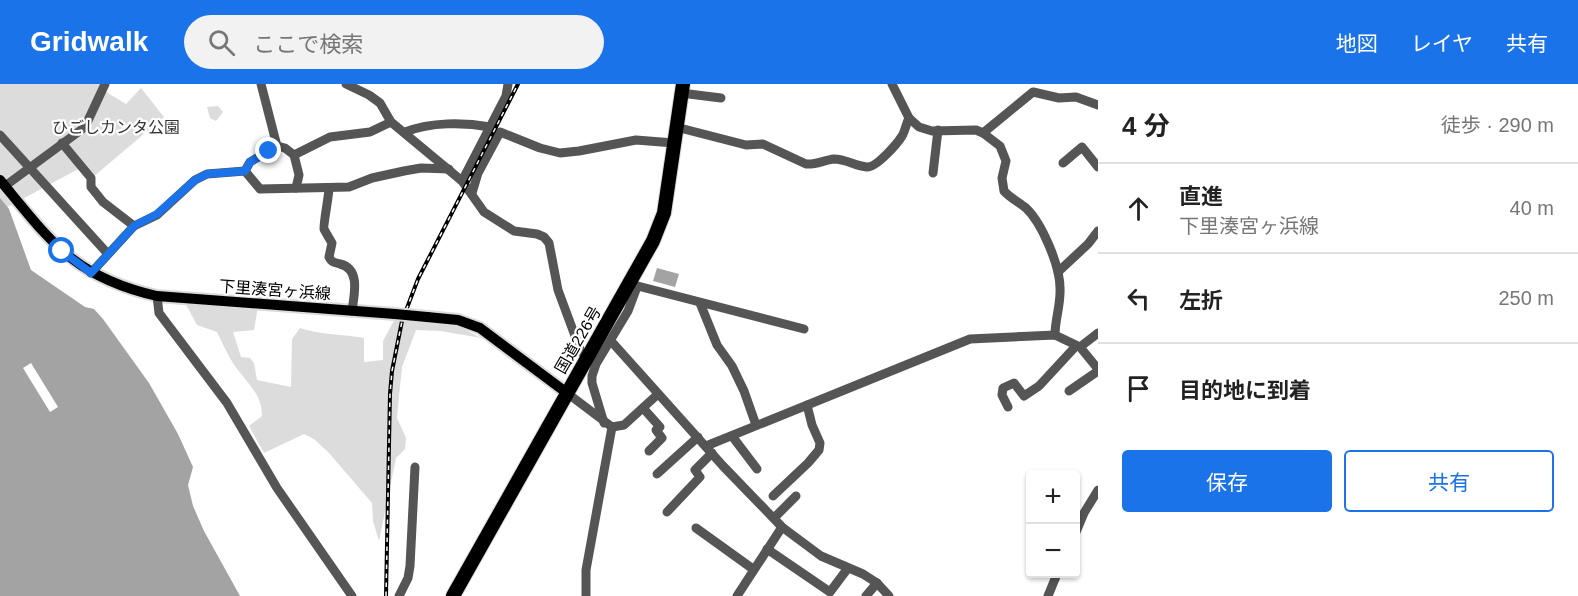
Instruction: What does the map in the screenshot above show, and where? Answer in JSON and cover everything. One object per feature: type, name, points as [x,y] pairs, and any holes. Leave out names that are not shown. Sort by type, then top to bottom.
[{"type":"highway","name":"国道226号","points":[[453,596],[567,393],[633,285],[653,241],[664,213],[682,89]]},
{"type":"main road","name":"下里湊宮ヶ浜線","points":[[2,183],[57,247],[91,273],[124,287],[157,296],[458,320],[480,328],[567,393]]},
{"type":"street","points":[[2,183],[30,168],[85,127],[105,84]]},
{"type":"street","points":[[261,84],[278,146]]},
{"type":"street","points":[[346,84],[363,88],[380,103],[391,122],[462,181],[484,212],[514,231],[544,237],[549,243],[558,290],[581,352],[588,357]]},
{"type":"street","points":[[462,181],[506,96],[508,84]]},
{"type":"street","points":[[892,84],[909,118],[919,127],[932,131],[968,129],[983,132],[1000,146],[1006,161],[1002,178],[1004,191],[1026,208],[1053,253],[1058,272],[1060,297],[1055,334]]},
{"type":"street","points":[[682,89],[722,98]]},
{"type":"street","points":[[983,132],[1033,92],[1059,98],[1076,97],[1098,105]]},
{"type":"street","points":[[676,127],[746,145],[763,144],[806,164],[813,165],[834,159],[867,167],[873,166],[891,149],[903,134],[909,118]]},
{"type":"street","points":[[294,155],[330,137],[370,132],[391,122]]},
{"type":"street","points":[[405,132],[450,124],[469,123],[490,127]]},
{"type":"street","points":[[933,173],[938,130]]},
{"type":"street","points":[[472,193],[478,173],[500,132],[540,148],[560,153],[636,140],[674,143]]},
{"type":"street","points":[[0,135],[108,254]]},
{"type":"street","points":[[62,143],[91,178],[91,187],[103,202],[134,226]]},
{"type":"street","points":[[245,171],[250,162],[278,146],[285,148],[294,155],[299,175],[296,188]]},
{"type":"street","points":[[1063,163],[1082,147],[1098,167]]},
{"type":"street","points":[[245,171],[260,189],[349,187],[372,178],[422,168],[449,169]]},
{"type":"street","points":[[91,273],[134,226],[157,214],[180,192],[202,176],[245,171]]},
{"type":"street","points":[[329,188],[328,209],[324,224],[324,230],[332,243],[329,257],[332,262],[347,266],[353,275],[355,282],[352,311]]},
{"type":"street","points":[[1058,272],[1088,244],[1098,231]]},
{"type":"street","points":[[586,596],[586,570],[608,425],[592,383],[592,376],[596,364],[628,311],[633,285],[804,329]]},
{"type":"street","points":[[157,296],[159,313],[227,403],[277,488],[352,596]]},
{"type":"street","points":[[700,303],[717,345],[732,366],[744,391],[756,425]]},
{"type":"street","points":[[1008,407],[1002,395],[1003,388],[1014,383],[1024,396],[1039,386],[1078,346],[1098,333]]},
{"type":"street","points":[[667,512],[700,477],[695,470],[709,450],[732,436],[970,339],[1055,334],[1078,346],[1098,370],[1069,391]]},
{"type":"street","points":[[610,341],[782,526],[821,556],[863,574],[877,583],[889,596]]},
{"type":"street","points":[[567,393],[608,425],[624,425],[658,394]]},
{"type":"street","points":[[773,496],[819,450],[820,443],[807,405]]},
{"type":"street","points":[[643,408],[660,427],[656,430],[662,438],[649,451]]},
{"type":"street","points":[[732,436],[757,469]]},
{"type":"street","points":[[657,474],[698,437]]},
{"type":"street","points":[[399,596],[408,578],[410,566],[415,467]]},
{"type":"street","points":[[1079,524],[1098,490]]},
{"type":"street","points":[[774,518],[796,496]]},
{"type":"street","points":[[737,596],[782,526]]},
{"type":"street","points":[[696,528],[753,568]]},
{"type":"street","points":[[767,549],[830,592],[849,568]]},
{"type":"street","points":[[1048,596],[1055,578]]},
{"type":"street","points":[[866,596],[877,583]]},
{"type":"green space","name":"ひごしカンタ公園","points":[[0,84],[104,84],[103,90],[126,104],[141,88],[164,117],[93,177],[84,166],[0,211]]},
{"type":"green space","points":[[218,106],[223,112],[216,121],[210,118],[207,107]]},
{"type":"green space","points":[[183,299],[258,306],[254,330],[233,332],[241,357],[250,358],[254,363],[257,380],[291,387],[292,339],[300,328],[364,338],[364,362],[383,360],[383,341],[398,313],[455,324],[481,338],[441,331],[416,330],[402,367],[397,418],[406,438],[405,449],[396,458],[379,541],[373,521],[372,503],[314,439],[304,434],[264,453],[249,426],[262,416],[257,395],[232,362],[217,332],[197,325]]},
{"type":"shaded area","points":[[0,198],[9,209],[31,270],[85,307],[94,309],[149,383],[178,434],[193,467],[188,485],[193,506],[204,531],[240,596],[0,596]]},
{"type":"shaded area","points":[[657,268],[679,274],[675,287],[653,281]]},
{"type":"pier","points":[[31,363],[58,407],[50,412],[23,368]]},
{"type":"railway","points":[[386,596],[390,394],[402,321],[418,279],[518,84]]},
{"type":"route","points":[[62,251],[91,273],[134,226],[152,218],[195,180],[207,174],[245,171],[250,162],[269,151]]}]
